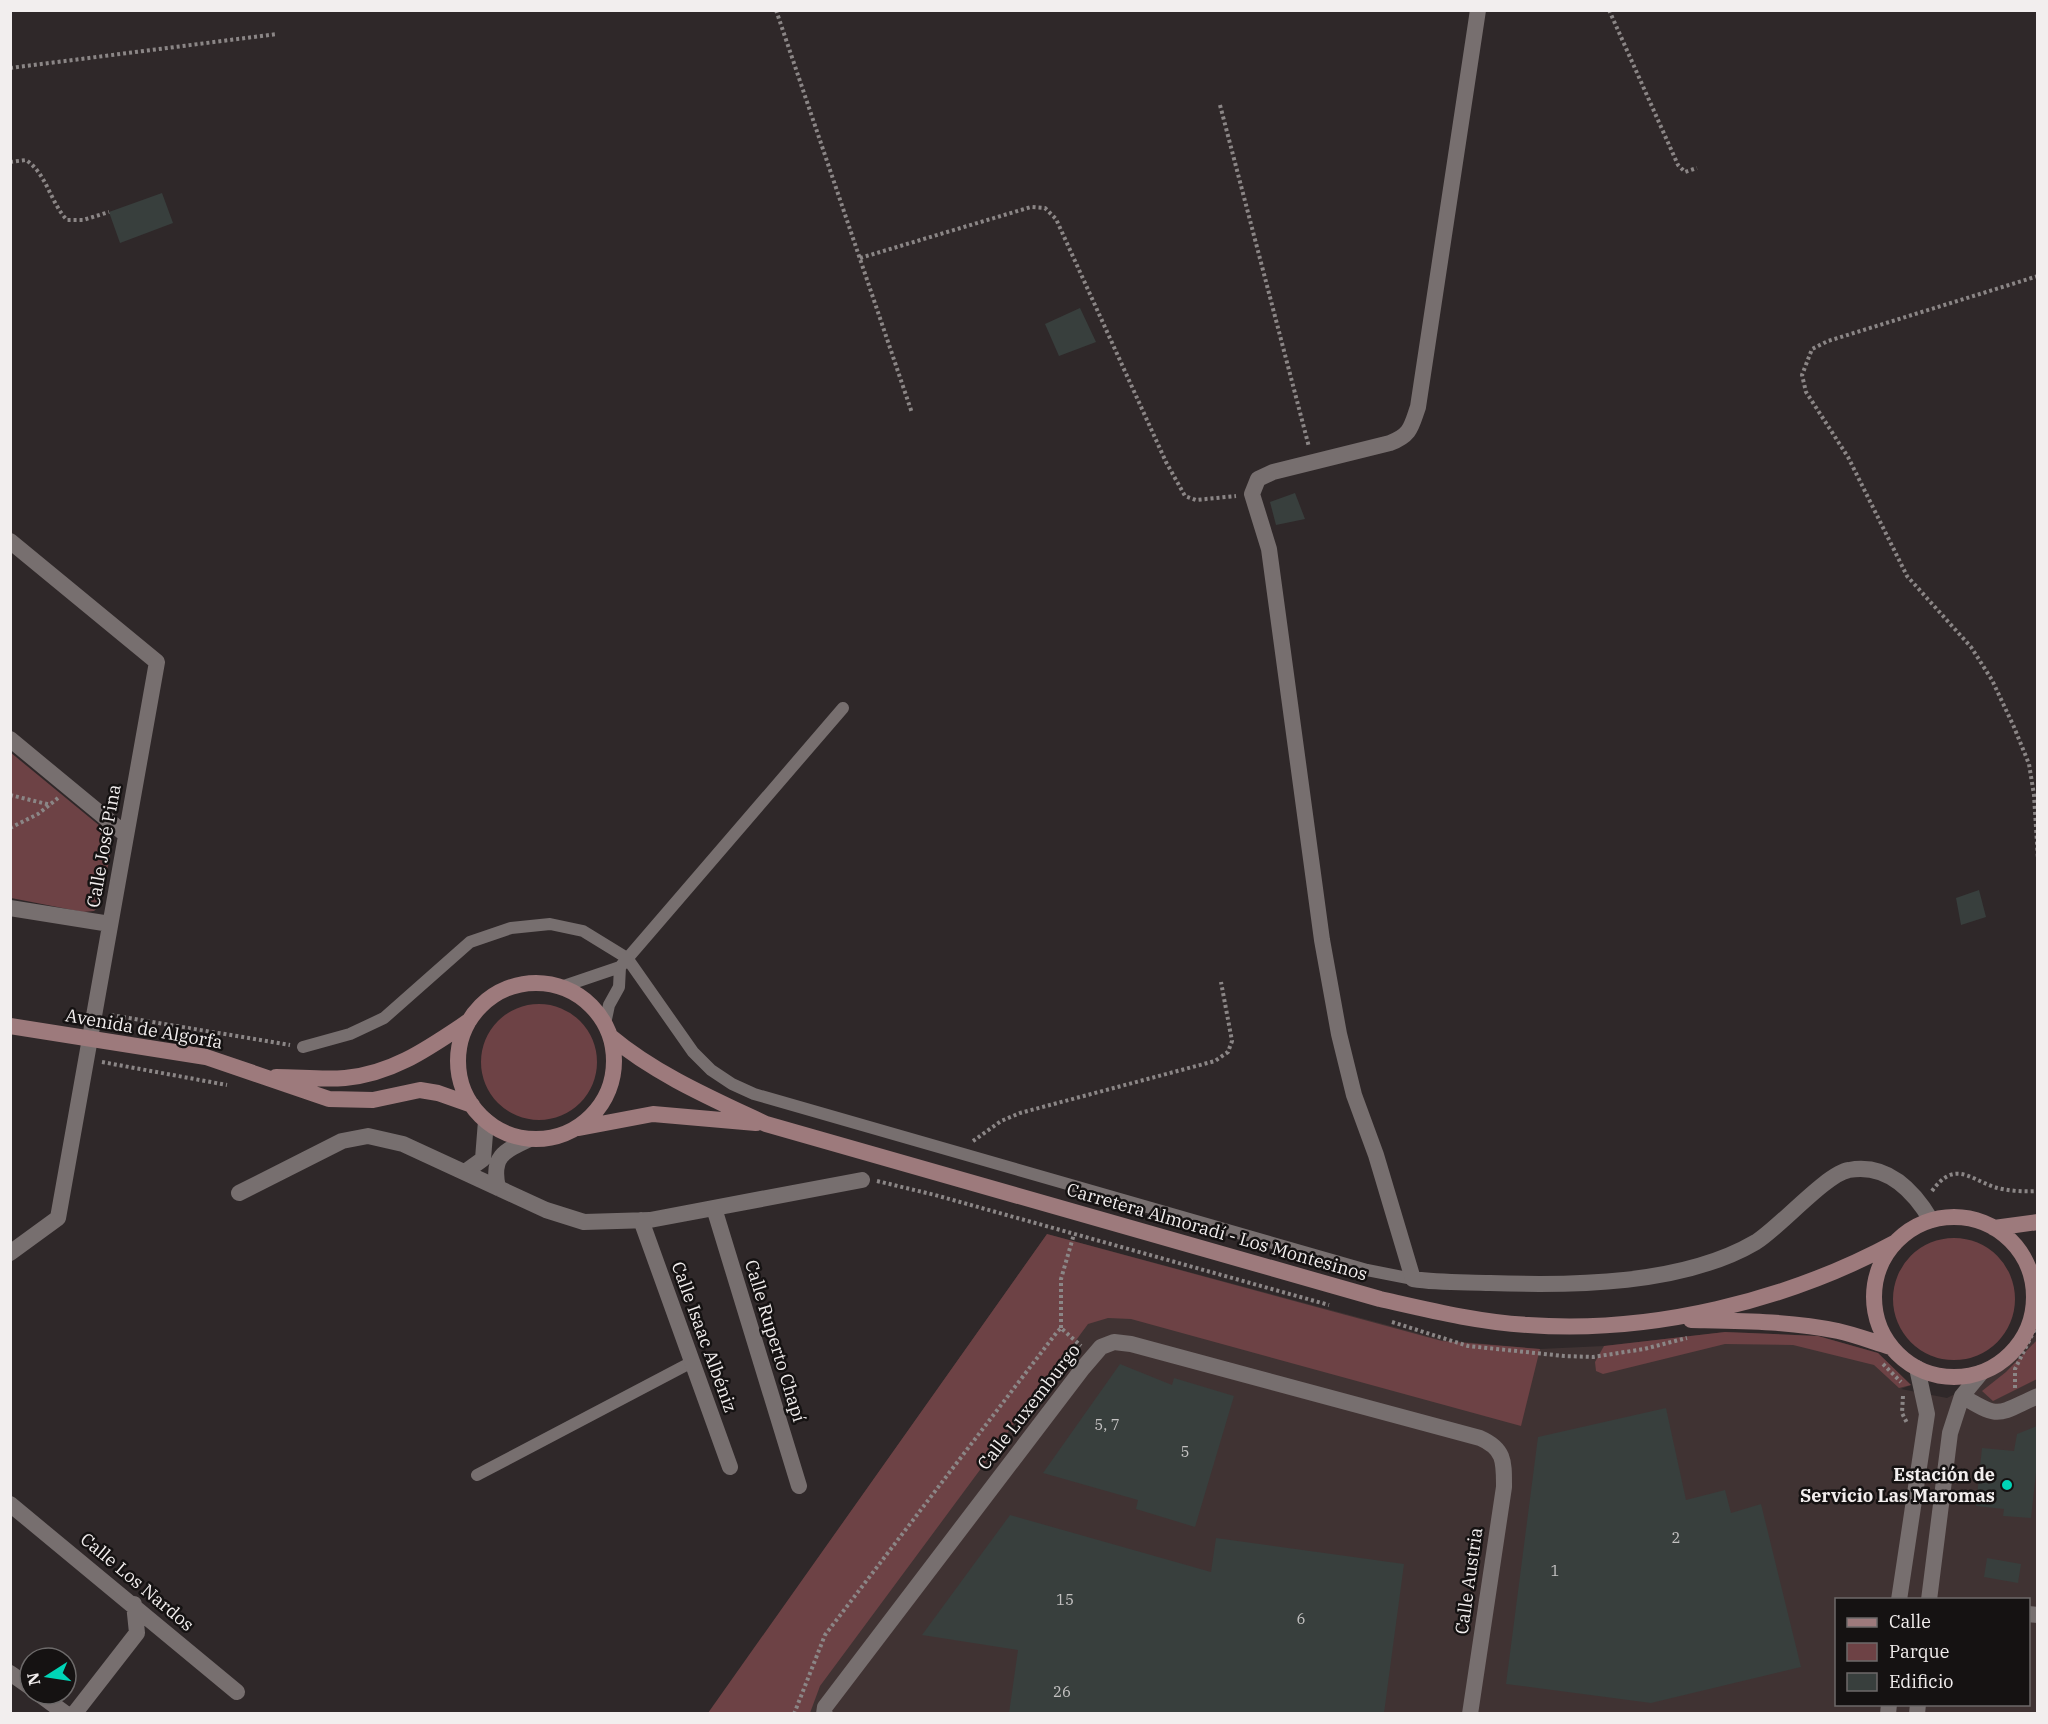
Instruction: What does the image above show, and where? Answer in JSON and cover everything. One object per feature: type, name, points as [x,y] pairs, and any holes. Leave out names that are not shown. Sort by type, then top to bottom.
[{"type":"main road","points":[[531,983],[561,987],[586,1001],[608,1030],[615,1063],[610,1089],[596,1112],[575,1129],[561,1136],[530,1139],[514,1136],[486,1121],[472,1105],[459,1072],[462,1038],[469,1021],[483,1004],[502,991],[531,983]]},
{"type":"main road","name":"Avenida de Algorfa","points":[[269,1077],[324,1079],[374,1072],[412,1059],[469,1021]]},
{"type":"main road","name":"Avenida de Algorfa","points":[[10,1026],[206,1058],[269,1077],[304,1092],[329,1099],[374,1100],[420,1090],[438,1093],[472,1105]]},
{"type":"main road","name":"Carretera Almoradí - Los Montesinos","points":[[608,1030],[627,1050],[707,1096],[766,1124],[1380,1299],[1471,1319],[1527,1325],[1573,1327],[1666,1320],[1754,1321],[1839,1331],[1891,1347]]},
{"type":"main road","name":"Carretera Almoradí - Los Montesinos","points":[[575,1129],[653,1114],[766,1124]]},
{"type":"main road","points":[[1963,1217],[1994,1228],[2010,1240],[2028,1267],[2034,1298],[2034,1316],[2024,1337],[1998,1365],[1981,1373],[1948,1377],[1917,1368],[1891,1347],[1881,1330],[1875,1312],[1874,1293],[1877,1275],[1885,1257],[1896,1242],[1918,1225],[1931,1220],[1963,1217]]},
{"type":"main road","points":[[1994,1228],[2037,1222]]},
{"type":"main road","name":"Carretera Almoradí - Los Montesinos","points":[[1666,1320],[1754,1299],[1857,1263],[1896,1242]]},
{"type":"street","points":[[1478,10],[1418,407],[1411,428],[1405,437],[1390,443],[1273,472],[1258,479],[1252,494],[1269,549],[1322,940],[1339,1034],[1354,1095],[1376,1155],[1413,1279],[1510,1284],[1602,1283],[1702,1264],[1740,1251],[1759,1240],[1827,1181],[1846,1170],[1876,1169],[1883,1172],[1903,1185],[1922,1205],[1931,1220]]},
{"type":"street","name":"Calle José Pina","points":[[10,541],[157,662],[58,1218],[10,1253]]},
{"type":"street","points":[[10,739],[125,834]]},
{"type":"street","points":[[10,908],[110,924]]},
{"type":"street","points":[[465,1172],[483,1159],[486,1145],[486,1121]]},
{"type":"street","points":[[239,1193],[342,1141],[368,1136],[403,1144],[564,1218],[610,1222],[641,1220],[862,1180]]},
{"type":"street","points":[[498,1188],[496,1164],[500,1157],[513,1146],[530,1139]]},
{"type":"street","name":"Calle Ruperto Chapí","points":[[714,1208],[799,1486]]},
{"type":"street","name":"Calle Isaac Albéniz","points":[[641,1220],[730,1467]]},
{"type":"street","name":"Calle Luxemburgo","points":[[824,1713],[825,1707],[1091,1358],[1101,1347],[1114,1342],[1131,1344],[1480,1438],[1494,1444],[1502,1455]]},
{"type":"street","points":[[1904,1598],[1927,1414],[1917,1368]]},
{"type":"street","points":[[1929,1598],[1946,1457],[1955,1414],[1962,1396],[1981,1373]]},
{"type":"street","points":[[1962,1396],[1991,1413],[2001,1412],[2037,1396]]},
{"type":"street","name":"Calle Austria","points":[[1470,1713],[1504,1487],[1502,1455]]},
{"type":"street","name":"Calle Los Nardos","points":[[10,1504],[134,1604],[237,1692]]},
{"type":"street","points":[[74,1713],[137,1633],[134,1604]]},
{"type":"lane","points":[[561,987],[624,963],[843,708]]},
{"type":"lane","points":[[303,1047],[350,1034],[384,1018],[470,942],[511,928],[549,924],[583,931],[624,963],[693,1052],[711,1070],[732,1084],[765,1097],[958,1153],[1330,1257],[1367,1270],[1413,1279]]},
{"type":"lane","points":[[608,1030],[609,1005],[619,987],[624,963]]},
{"type":"lane","points":[[477,1475],[692,1362]]},
{"type":"path","points":[[776,10],[912,413]]},
{"type":"path","points":[[1609,10],[1678,165],[1685,172],[1697,168]]},
{"type":"path","points":[[10,68],[277,34]]},
{"type":"path","points":[[1220,105],[1313,462]]},
{"type":"path","points":[[10,162],[26,160],[36,167],[58,210],[67,220],[83,220],[109,212]]},
{"type":"path","points":[[860,258],[1031,207],[1046,208],[1056,219],[1166,462],[1185,496],[1196,500],[1252,494]]},
{"type":"path","points":[[2037,276],[1828,341],[1812,349],[1802,375],[1806,392],[1848,457],[1907,576],[1929,602],[1948,619],[1992,680],[2029,764],[2034,795],[2037,859]]},
{"type":"path","points":[[10,828],[51,805],[67,786]]},
{"type":"path","points":[[10,795],[51,805]]},
{"type":"path","points":[[958,1153],[989,1128],[1020,1113],[1215,1061],[1228,1052],[1232,1041],[1221,982]]},
{"type":"path","points":[[94,1012],[303,1047]]},
{"type":"path","points":[[86,1059],[235,1086]]},
{"type":"path","points":[[1922,1205],[1941,1178],[1953,1173],[1968,1175],[2010,1190],[2037,1191]]},
{"type":"path","points":[[862,1180],[884,1182],[935,1195],[1335,1307]]},
{"type":"path","points":[[794,1713],[825,1635],[1061,1328],[1061,1279],[1081,1213]]},
{"type":"path","points":[[1391,1322],[1468,1346],[1564,1356],[1593,1357],[1644,1349],[1692,1337]]},
{"type":"path","points":[[1061,1328],[1091,1358]]},
{"type":"path","points":[[1878,1358],[1903,1385],[1924,1398]]},
{"type":"shaded area","points":[[1047,1234],[1443,1340],[1540,1349],[1604,1346],[1725,1332],[1818,1336],[1878,1353],[1911,1385],[1901,1389],[1947,1398],[1995,1374],[2037,1333],[2037,1713],[708,1714]]},
{"type":"green space","points":[[10,752],[106,831],[111,841],[110,856],[100,905],[94,911],[83,912],[11,898]]},
{"type":"green space","points":[[539,1004],[561,1008],[580,1021],[593,1040],[597,1062],[593,1084],[580,1103],[561,1116],[539,1120],[517,1116],[498,1103],[485,1084],[481,1062],[485,1040],[498,1021],[517,1008]]},
{"type":"green space","points":[[1047,1234],[1442,1341],[1540,1349],[1521,1426],[1131,1319],[1108,1318],[1088,1324],[820,1686],[810,1713],[708,1713]]},
{"type":"green space","points":[[1954,1238],[1977,1243],[1988,1248],[1997,1256],[2005,1265],[2010,1276],[2015,1299],[2010,1322],[2005,1333],[1997,1342],[1988,1350],[1977,1355],[1954,1360],[1931,1355],[1920,1350],[1911,1342],[1903,1333],[1898,1322],[1893,1299],[1898,1276],[1903,1265],[1911,1256],[1920,1248],[1931,1243]]},
{"type":"green space","points":[[1725,1332],[1818,1336],[1878,1353],[1911,1385],[1899,1388],[1874,1365],[1793,1345],[1725,1344],[1603,1374],[1596,1371],[1595,1362],[1604,1346]]},
{"type":"green space","points":[[2037,1340],[2037,1379],[1993,1401],[1982,1391],[2006,1372]]},
{"type":"building","points":[[162,193],[173,223],[120,243],[109,212]]},
{"type":"building","points":[[1080,308],[1096,342],[1059,356],[1045,324]]},
{"type":"building","points":[[1295,493],[1305,519],[1276,525],[1270,502]]},
{"type":"building","points":[[1979,890],[1986,917],[1961,925],[1956,898]]},
{"type":"building","points":[[1120,1364],[1172,1385],[1174,1378],[1234,1396],[1195,1527],[1136,1509],[1138,1500],[1043,1473]]},
{"type":"building","points":[[1666,1408],[1686,1500],[1725,1490],[1731,1513],[1761,1504],[1801,1667],[1651,1703],[1506,1684],[1538,1437]]},
{"type":"building","name":"Estación de Servicio Las Maromas","points":[[2037,1426],[2037,1464],[2031,1518],[2003,1516],[2004,1509],[1976,1506],[1982,1448],[2014,1451],[2017,1434]]},
{"type":"building","points":[[1010,1515],[1211,1572],[1216,1538],[1404,1564],[1384,1713],[1009,1713],[1018,1650],[922,1635]]},
{"type":"building","points":[[1987,1558],[2021,1564],[2018,1583],[1984,1577]]},
{"type":"place","name":"Estación de Servicio Las Maromas","points":[[2007,1485]]}]
